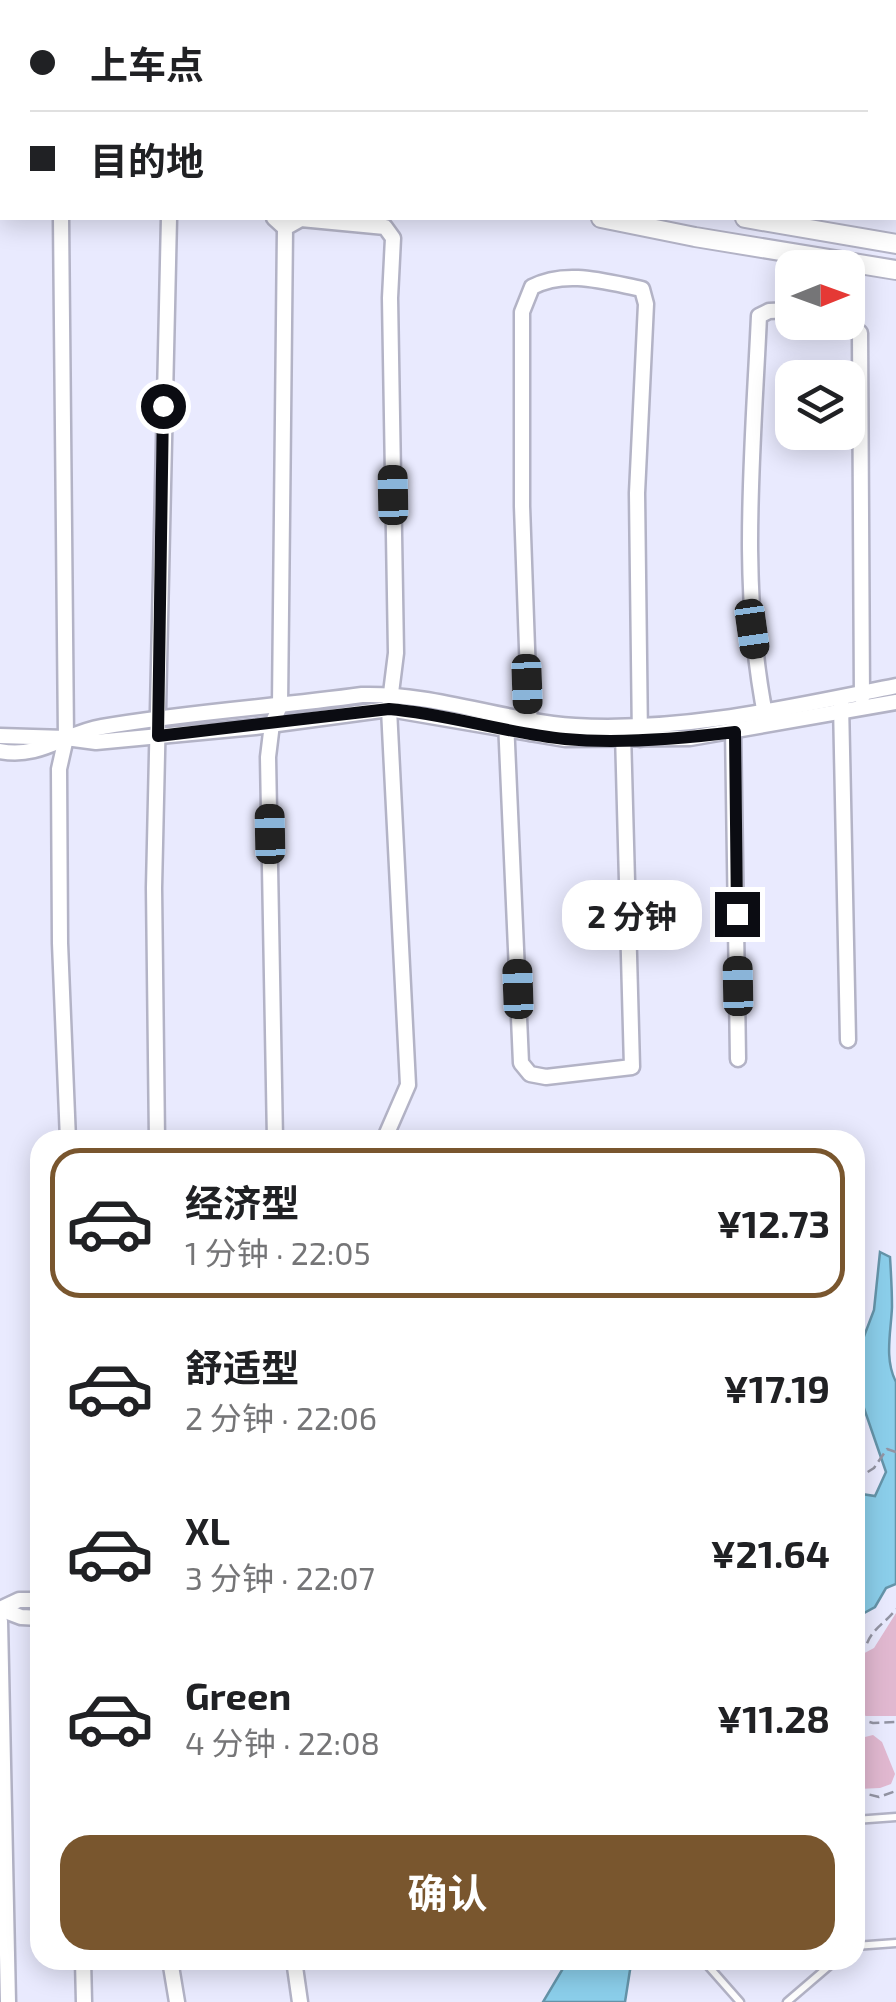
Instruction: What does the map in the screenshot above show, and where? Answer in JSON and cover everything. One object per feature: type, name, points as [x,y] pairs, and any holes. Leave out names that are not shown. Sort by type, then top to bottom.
[{"type":"street","points":[[62,220],[66,738],[59,769],[59,846],[68,1130]]},
{"type":"street","points":[[157,1130],[153,1015],[169,220]]},
{"type":"street","points":[[318,220],[385,227],[392,238],[396,654],[391,702],[408,1084],[388,1130]]},
{"type":"street","points":[[758,220],[896,244]]},
{"type":"street","points":[[638,221],[896,270]]},
{"type":"street","points":[[275,1130],[268,757],[272,724],[280,706],[280,223]]},
{"type":"street","points":[[529,727],[522,506],[522,312],[532,287],[548,278],[593,279],[642,289],[646,304],[636,493],[639,732]]},
{"type":"street","points":[[766,719],[752,629],[750,550],[759,316],[775,311]]},
{"type":"street","points":[[860,340],[862,701]]},
{"type":"street","points":[[862,701],[896,686]]},
{"type":"street","points":[[0,751],[37,752],[96,728],[158,718],[280,706],[391,702],[506,722],[565,739],[622,732],[735,732],[766,719],[862,701],[896,702]]},
{"type":"street","points":[[0,736],[96,742],[272,724],[391,702]]},
{"type":"street","points":[[841,705],[848,1040]]},
{"type":"street","points":[[639,732],[731,716],[766,719]]},
{"type":"street","points":[[731,716],[735,732],[738,1059]]},
{"type":"street","points":[[506,722],[521,1063],[530,1074],[546,1077],[632,1067],[622,732]]},
{"type":"street","points":[[0,1609],[19,1600],[30,1600]]},
{"type":"street","points":[[0,1609],[30,1617]]},
{"type":"street","points":[[0,1621],[8,2002]]},
{"type":"street","points":[[83,1970],[84,2002]]},
{"type":"street","points":[[172,1970],[178,2002]]},
{"type":"street","points":[[295,1970],[300,2002]]},
{"type":"lane","points":[[865,1819],[896,1817]]},
{"type":"lane","points":[[865,1945],[896,1943]]},
{"type":"lane","points":[[712,1970],[740,2002]]},
{"type":"lane","points":[[787,2002],[824,1970]]},
{"type":"path","points":[[865,1474],[888,1450],[896,1452]]},
{"type":"path","points":[[865,1646],[876,1626],[887,1622],[896,1609]]},
{"type":"path","points":[[865,1721],[896,1722]]},
{"type":"path","points":[[865,1794],[879,1797],[896,1791]]},
{"type":"shaded area","points":[[896,1613],[896,1716],[865,1715],[865,1653],[874,1648]]},
{"type":"shaded area","points":[[873,1735],[882,1742],[895,1774],[891,1784],[865,1789],[865,1737]]},
{"type":"water","points":[[880,1252],[890,1257],[891,1276],[889,1355],[896,1382],[896,1584],[886,1588],[875,1607],[865,1612],[865,1494],[875,1496],[886,1472],[865,1411],[865,1334],[874,1310]]},
{"type":"water","points":[[562,1970],[630,1970],[625,2002],[543,2002]]},
{"type":"route","points":[[163,406],[158,736],[389,709],[565,739],[690,738],[735,732],[737,914]]}]
